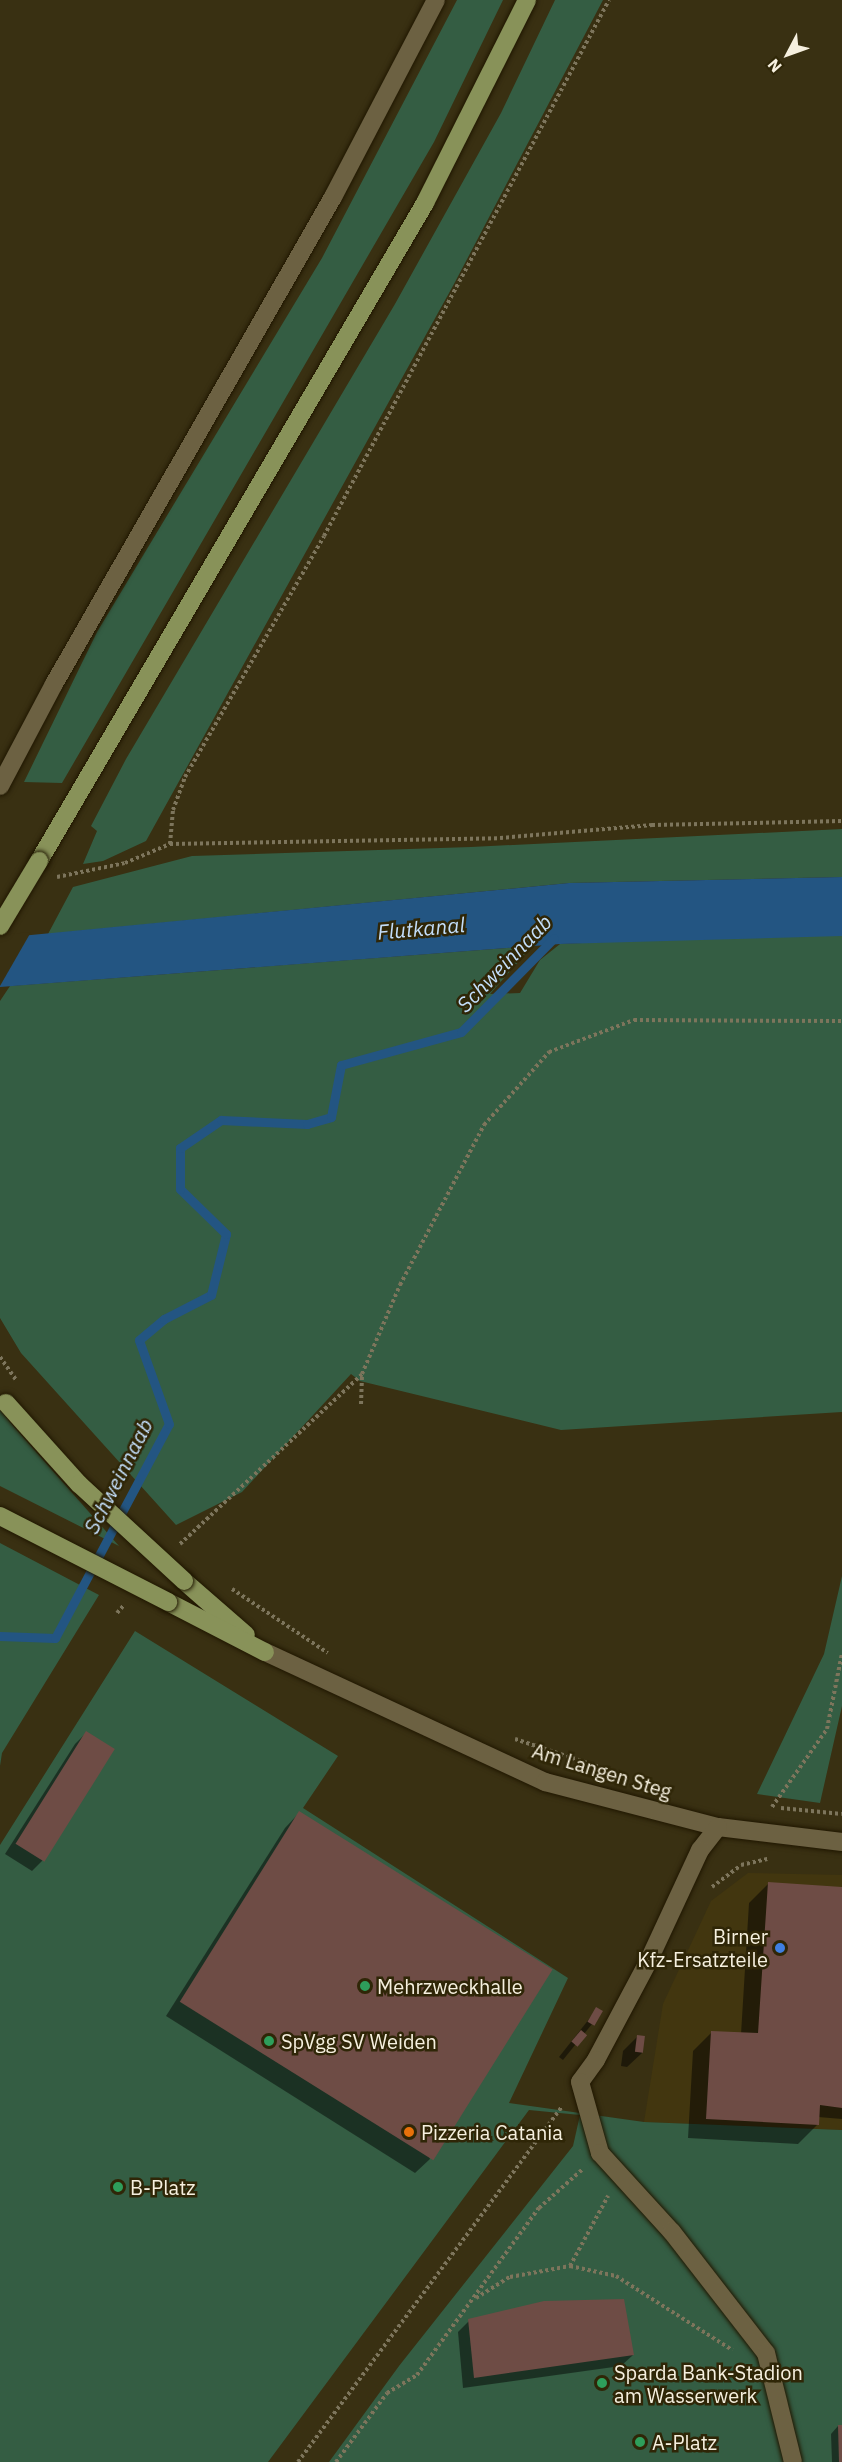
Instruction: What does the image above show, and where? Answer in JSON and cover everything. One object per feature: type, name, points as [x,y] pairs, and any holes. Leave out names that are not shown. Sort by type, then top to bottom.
[{"type":"main road","points":[[0,926],[425,203],[527,0]]},
{"type":"main road","points":[[3,1399],[79,1485],[265,1652]]},
{"type":"main road","points":[[0,1516],[265,1652]]},
{"type":"street","points":[[0,786],[59,673],[333,197],[436,0]]},
{"type":"street","name":"Am Langen Steg","points":[[265,1652],[545,1782],[718,1827],[842,1842]]},
{"type":"street","points":[[718,1827],[700,1850],[638,1982],[596,2061],[580,2082],[600,2153],[672,2232],[766,2353],[793,2462]]},
{"type":"path","points":[[170,844],[173,810],[185,777],[324,537],[609,0]]},
{"type":"path","points":[[66,875],[125,863],[170,844],[500,838],[652,825],[842,821]]},
{"type":"path","points":[[361,1404],[363,1374],[400,1285],[484,1125],[549,1052],[634,1020],[842,1021]]},
{"type":"path","points":[[0,1357],[18,1383]]},
{"type":"path","points":[[173,1552],[363,1374]]},
{"type":"path","points":[[223,1582],[336,1657]]},
{"type":"path","points":[[117,1613],[133,1595]]},
{"type":"path","points":[[772,1807],[827,1729],[842,1653]]},
{"type":"path","points":[[503,1734],[638,1779]]},
{"type":"path","points":[[761,1806],[842,1814]]},
{"type":"path","points":[[708,1893],[741,1864],[777,1859]]},
{"type":"path","points":[[298,2462],[580,2082]]},
{"type":"path","points":[[336,2462],[387,2393],[417,2375],[539,2208],[600,2153]]},
{"type":"path","points":[[570,2266],[619,2174]]},
{"type":"path","points":[[472,2300],[510,2277],[570,2266],[616,2276],[720,2345],[770,2368]]},
{"type":"shaded area","points":[[748,1873],[842,1875],[842,2130],[644,2122],[663,2004],[711,1901]]},
{"type":"green space","points":[[457,0],[503,0],[434,142],[62,783],[24,782],[97,632],[322,258]]},
{"type":"green space","points":[[555,0],[603,0],[454,284],[146,841],[103,861],[83,864],[97,831],[91,826],[126,759],[395,304],[501,113]]},
{"type":"green space","points":[[842,829],[842,877],[569,883],[48,934],[73,887],[192,856],[471,847]]},
{"type":"green space","points":[[739,936],[842,936],[842,1412],[561,1430],[360,1381],[351,1374],[242,1492],[176,1525],[21,1353],[0,1318],[0,1001],[10,986],[532,946],[490,994],[520,993],[540,960],[560,944]]},
{"type":"green space","points":[[0,1410],[14,1427],[119,1546],[0,1486]]},
{"type":"green space","points":[[0,1543],[99,1595],[2,1753],[0,1766]]},
{"type":"green space","points":[[842,1576],[842,1706],[820,1803],[757,1794],[824,1654]]},
{"type":"green space","name":"SpVgg SV Weiden","points":[[135,1631],[338,1756],[303,1808],[568,1978],[509,2103],[644,2122],[842,2130],[842,2462],[329,2462],[399,2366],[573,2146],[580,2115],[529,2110],[268,2462],[0,2462],[0,1845]]},
{"type":"water","name":"Flutkanal","points":[[842,877],[842,936],[560,944],[0,987],[0,938],[569,883]]},
{"type":"pier","points":[[31,932],[0,986],[0,935]]},
{"type":"building","points":[[86,1731],[115,1749],[44,1862],[16,1844]]},
{"type":"building","name":"Mehrzweckhalle","points":[[299,1811],[553,1969],[433,2160],[180,2002]]},
{"type":"building","points":[[768,1882],[842,1887],[842,2108],[820,2105],[819,2125],[706,2119],[711,2031],[758,2033]]},
{"type":"building","points":[[596,2007],[603,2011],[594,2026],[588,2022]]},
{"type":"building","points":[[581,2030],[587,2035],[577,2047],[571,2041]]},
{"type":"building","points":[[637,2035],[645,2036],[643,2053],[635,2052]]},
{"type":"building","points":[[624,2299],[634,2355],[474,2378],[468,2319],[544,2301]]},
{"type":"building","points":[[838,2425],[842,2425],[842,2462],[839,2462]]},
{"type":"waterway","name":"Schweinnaab","points":[[0,1636],[55,1638],[169,1424],[139,1340],[164,1319],[211,1295],[226,1234],[180,1189],[180,1148],[221,1120],[307,1124],[331,1117],[341,1065],[461,1032],[554,938]]},
{"type":"place","name":"Birner Kfz-Ersatzteile","points":[[780,1948]]},
{"type":"place","name":"Mehrzweckhalle","points":[[365,1986]]},
{"type":"place","name":"SpVgg SV Weiden","points":[[269,2041]]},
{"type":"place","name":"Pizzeria Catania","points":[[409,2132]]},
{"type":"place","name":"B-Platz","points":[[118,2187]]},
{"type":"place","name":"Sparda Bank-Stadion am Wasserwerk","points":[[602,2383]]},
{"type":"place","name":"A-Platz","points":[[640,2442]]}]
